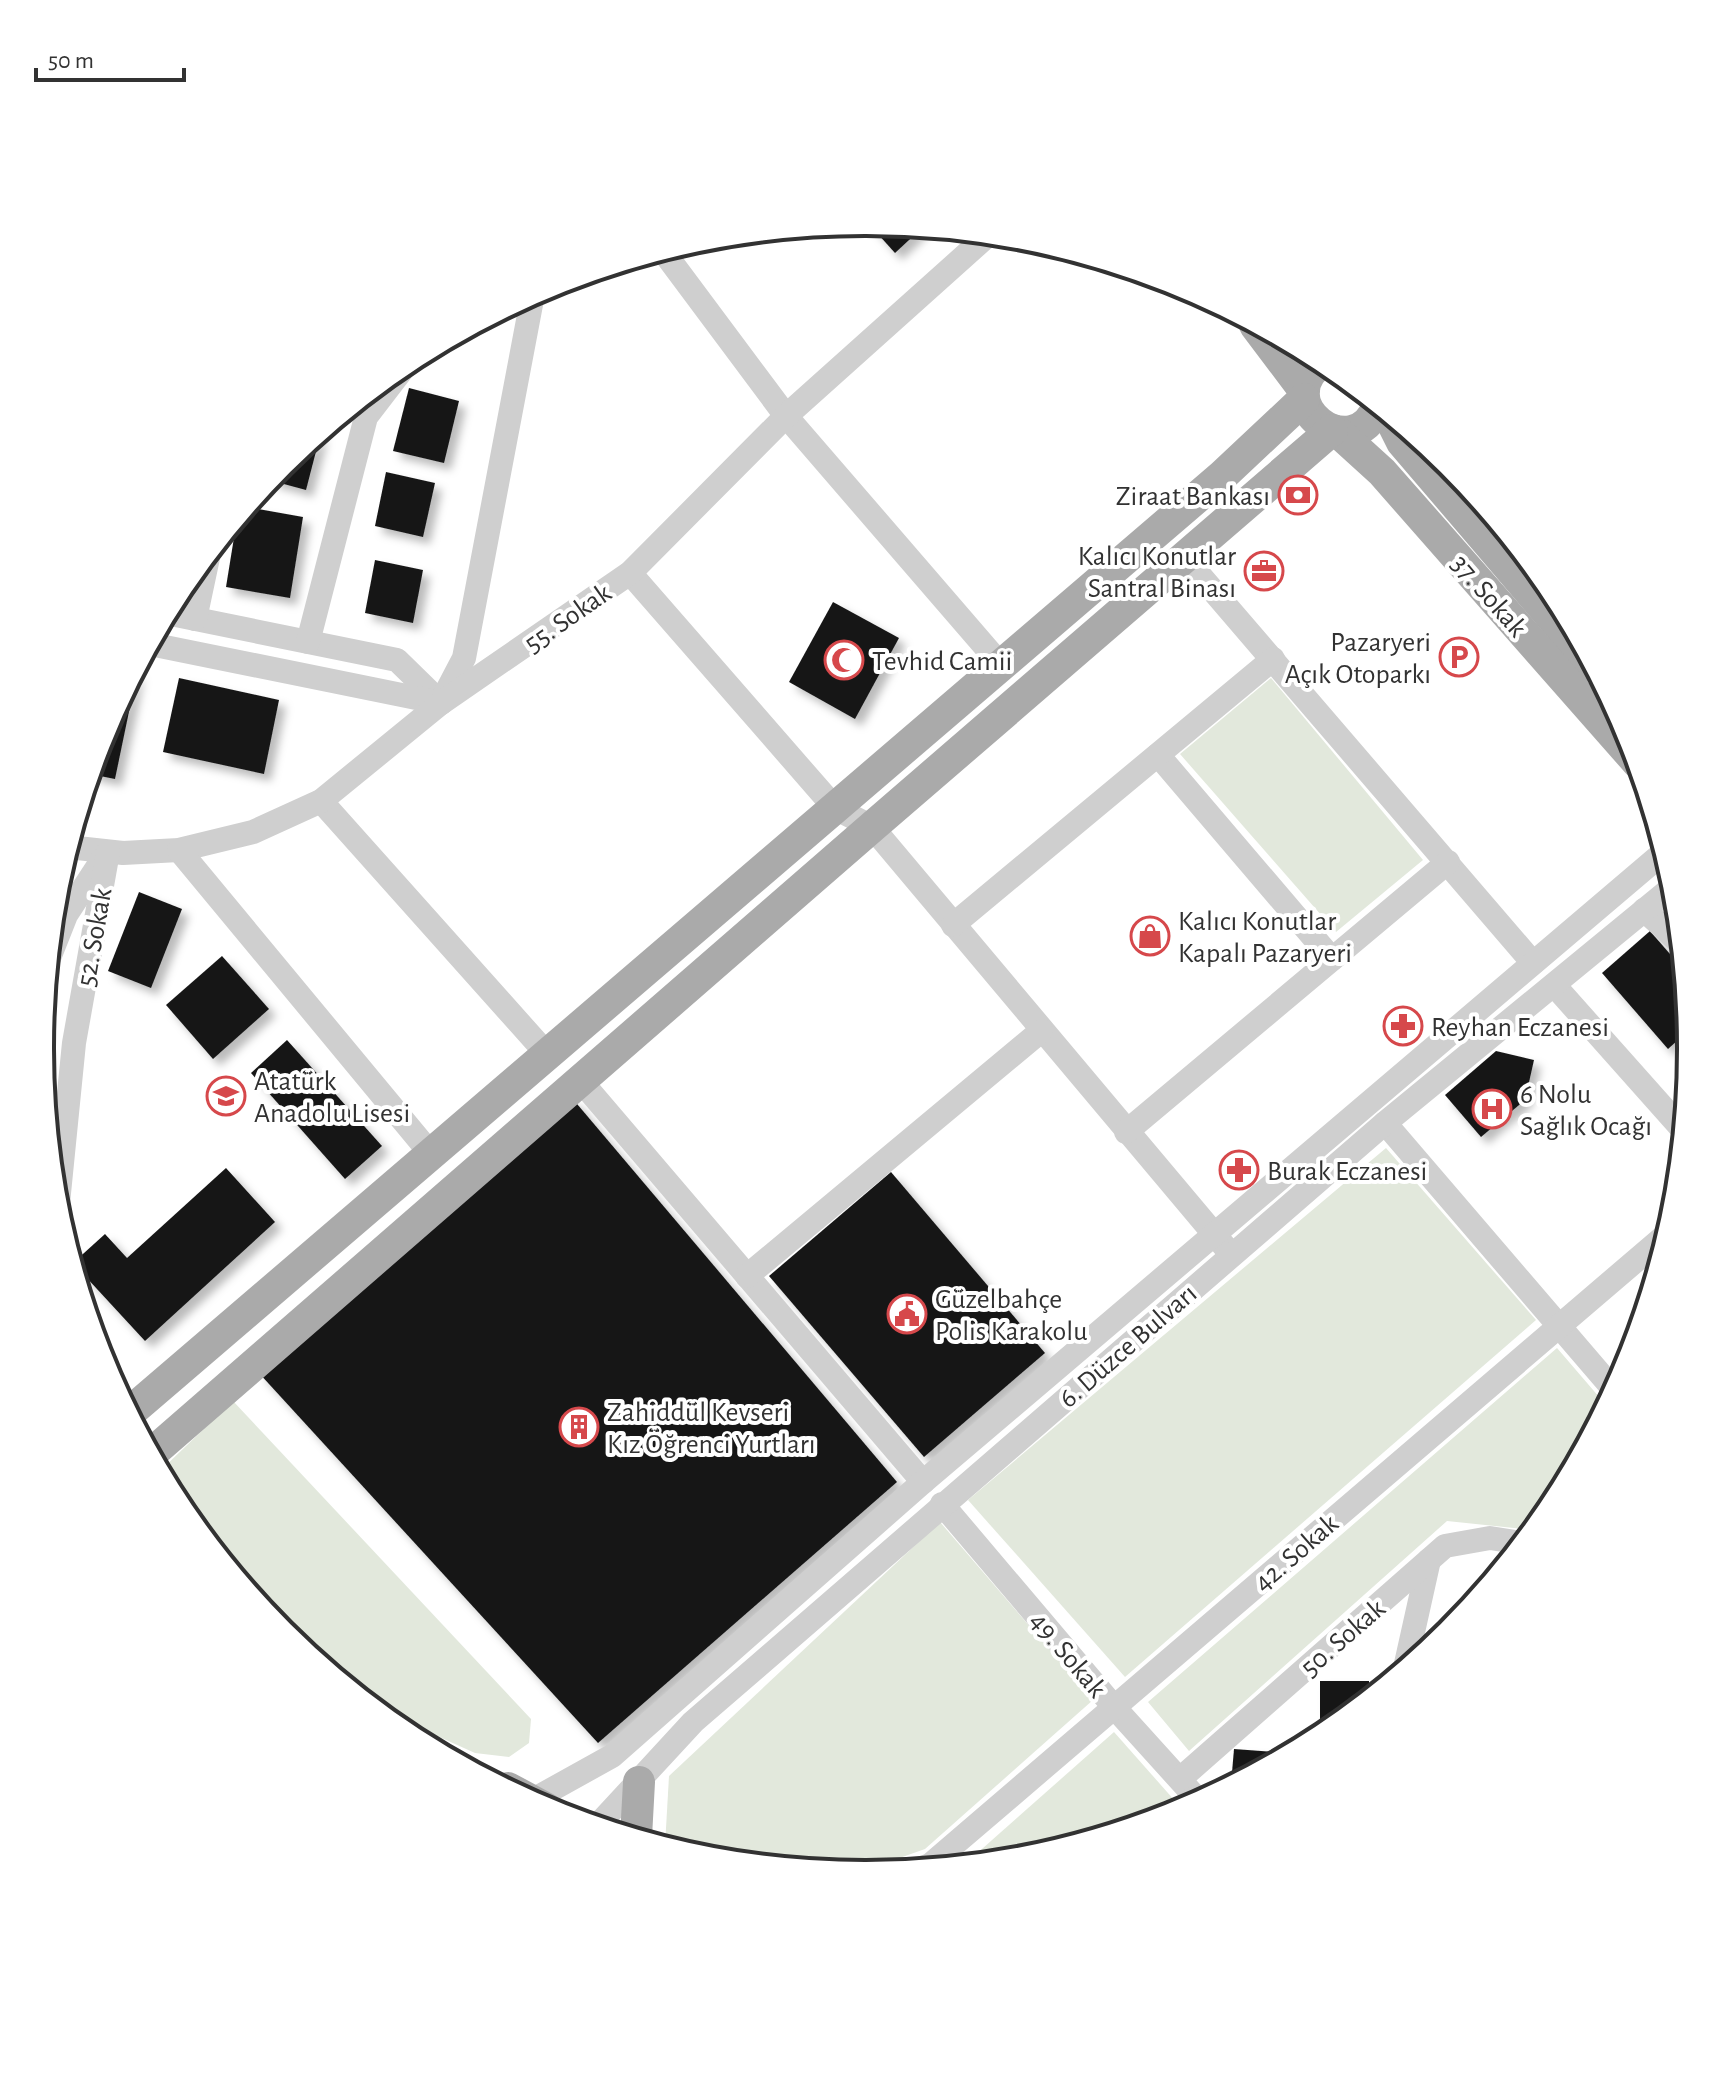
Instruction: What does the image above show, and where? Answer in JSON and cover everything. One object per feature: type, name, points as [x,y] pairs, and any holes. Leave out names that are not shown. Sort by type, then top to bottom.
[{"type":"main road","name":"37. Sokak","points":[[1268,343],[1304,394],[1309,413],[1317,422],[1335,431],[1382,472],[1431,527],[1594,694]]},
{"type":"main road","points":[[137,1406],[1222,476],[1304,394],[1312,370]]},
{"type":"main road","points":[[159,1447],[1185,558],[1335,431],[1361,427],[1373,415]]},
{"type":"main road","points":[[1399,437],[1455,505],[1530,584]]},
{"type":"main road","points":[[1431,527],[1455,505]]},
{"type":"main road","points":[[637,1826],[639,1782]]},
{"type":"street","name":"55. Sokak","points":[[80,848],[108,852],[179,850],[253,832],[321,801],[441,703],[630,573],[786,416],[978,244]]},
{"type":"street","points":[[670,261],[786,416],[1001,665]]},
{"type":"street","points":[[441,703],[464,658],[530,309]]},
{"type":"street","points":[[308,642],[366,417],[382,396]]},
{"type":"street","points":[[1185,558],[1533,963]]},
{"type":"street","points":[[630,573],[835,808],[872,827],[1126,1132],[1232,1254]]},
{"type":"street","points":[[195,619],[203,580]]},
{"type":"street","points":[[179,616],[397,660],[441,703]]},
{"type":"street","points":[[161,646],[441,703]]},
{"type":"street","points":[[953,925],[1273,659]]},
{"type":"street","points":[[1158,755],[1332,959]]},
{"type":"street","points":[[321,801],[547,1054]]},
{"type":"street","points":[[179,850],[431,1154]]},
{"type":"street","points":[[65,916],[108,852]]},
{"type":"street","name":"52. Sokak","points":[[62,1161],[74,1043],[108,852]]},
{"type":"street","name":"6. Düzce Bulvarı","points":[[542,1792],[612,1756],[923,1482],[1654,860]]},
{"type":"street","points":[[1126,1132],[1448,862]]},
{"type":"street","name":"6. Düzce Bulvarı","points":[[606,1816],[693,1722],[942,1504],[1385,1123],[1662,896]]},
{"type":"street","points":[[1644,910],[1668,932]]},
{"type":"street","points":[[1554,985],[1673,1119]]},
{"type":"street","points":[[747,1276],[1041,1031]]},
{"type":"street","points":[[580,1080],[923,1482]]},
{"type":"street","points":[[1385,1123],[1605,1380]]},
{"type":"street","name":"42. Sokak","points":[[941,1856],[1652,1247]]},
{"type":"street","name":"49. Sokak","points":[[942,1504],[1114,1707],[1191,1791]]},
{"type":"street","name":"50. Sokak","points":[[1180,1779],[1445,1546],[1490,1538],[1510,1541]]},
{"type":"street","points":[[1409,1651],[1429,1560]]},
{"type":"shaded area","points":[[1271,678],[1423,860],[1336,932],[1180,754]]},
{"type":"shaded area","points":[[1386,1148],[1536,1320],[1125,1677],[968,1500]]},
{"type":"shaded area","points":[[1557,1348],[1598,1396],[1568,1454],[1519,1529],[1447,1521],[1189,1751],[1148,1702]]},
{"type":"shaded area","points":[[233,1401],[531,1719],[529,1743],[509,1757],[475,1753],[432,1734],[371,1692],[330,1658],[255,1583],[191,1499],[169,1463]]},
{"type":"shaded area","points":[[940,1522],[1093,1700],[925,1849],[897,1859],[812,1858],[760,1853],[666,1834],[669,1776]]},
{"type":"shaded area","points":[[1114,1732],[1173,1799],[1076,1832],[979,1852]]},
{"type":"building","points":[[880,237],[912,238],[895,253]]},
{"type":"building","points":[[409,388],[459,401],[444,463],[393,451]]},
{"type":"building","points":[[316,451],[306,490],[283,484]]},
{"type":"building","points":[[386,472],[435,483],[423,537],[375,526]]},
{"type":"building","points":[[259,509],[303,517],[290,598],[226,587],[234,539]]},
{"type":"building","points":[[375,560],[423,570],[413,623],[365,613]]},
{"type":"building","name":"Tevhid Camii","points":[[833,602],[899,638],[855,719],[789,682]]},
{"type":"building","points":[[179,678],[279,700],[264,774],[163,752]]},
{"type":"building","points":[[130,706],[115,779],[101,776]]},
{"type":"building","points":[[139,892],[182,909],[151,988],[108,971]]},
{"type":"building","points":[[1650,931],[1671,955],[1677,1041],[1668,1049],[1602,973]]},
{"type":"building","points":[[222,956],[269,1009],[213,1059],[166,1005]]},
{"type":"building","points":[[287,1040],[382,1146],[345,1179],[251,1073]]},
{"type":"building","points":[[1496,1051],[1534,1060],[1525,1100],[1481,1137],[1445,1095]]},
{"type":"building","name":"Zahiddül Kevseri Kız Öğrenci Yurtları","points":[[572,1098],[897,1482],[598,1743],[258,1372]]},
{"type":"building","name":"Atatürk Anadolu Lisesi","points":[[226,1168],[275,1222],[145,1341],[88,1280],[81,1255],[105,1234],[127,1258]]},
{"type":"building","name":"Güzelbahçe Polis Karakolu","points":[[891,1172],[1045,1353],[924,1457],[769,1276]]},
{"type":"building","points":[[1320,1681],[1369,1681],[1360,1692],[1320,1720]]},
{"type":"building","points":[[1234,1749],[1270,1752],[1232,1772]]},
{"type":"place","name":"Ziraat Bankası","points":[[1298,495]]},
{"type":"place","name":"Kalıcı Konutlar Santral Binası","points":[[1264,571]]},
{"type":"place","name":"Pazaryeri Açık Otoparkı","points":[[1459,657]]},
{"type":"place","name":"Tevhid Camii","points":[[844,660]]},
{"type":"place","name":"Kalıcı Konutlar Kapalı Pazaryeri","points":[[1150,936]]},
{"type":"place","name":"Reyhan Eczanesi","points":[[1403,1026]]},
{"type":"place","name":"Atatürk Anadolu Lisesi","points":[[226,1096]]},
{"type":"place","name":"6 Nolu Sağlık Ocağı","points":[[1492,1109]]},
{"type":"place","name":"Burak Eczanesi","points":[[1239,1170]]},
{"type":"place","name":"Güzelbahçe Polis Karakolu","points":[[907,1314]]},
{"type":"place","name":"Zahiddül Kevseri Kız Öğrenci Yurtları","points":[[579,1427]]}]
